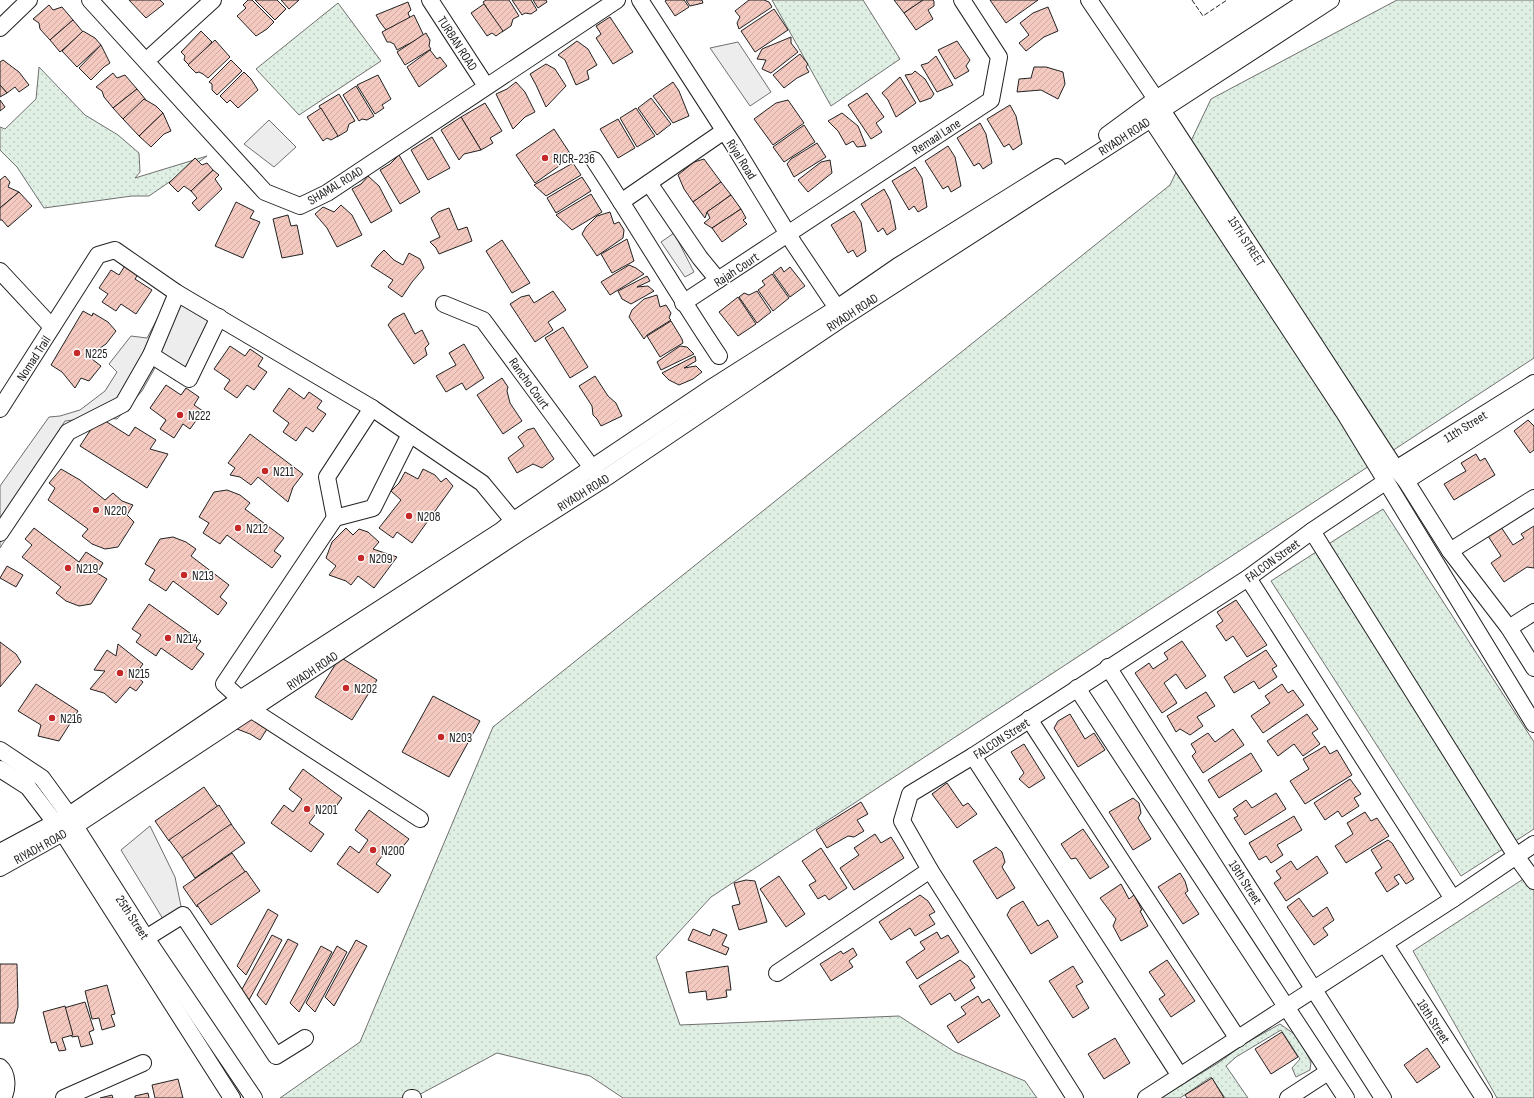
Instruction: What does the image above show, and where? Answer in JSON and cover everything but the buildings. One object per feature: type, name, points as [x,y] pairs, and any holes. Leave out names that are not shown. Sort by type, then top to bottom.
[{"type":"street","points":[[0,28],[29,0]]},
{"type":"street","name":"SHAMAL ROAD","points":[[90,0],[265,192],[300,206],[327,192],[617,0]]},
{"type":"street","points":[[146,62],[213,0]]},
{"type":"street","name":"TURBAN ROAD","points":[[430,0],[486,86]]},
{"type":"street","name":"Riyal Road","points":[[640,0],[788,234],[840,313]]},
{"type":"street","name":"Remaal Lane","points":[[788,234],[991,100],[999,57],[962,0]]},
{"type":"street","name":"15TH STREET","points":[[1089,0],[1156,110],[1396,469],[1406,481],[1450,551],[1509,628],[1534,668]]},
{"type":"street","points":[[1156,110],[1308,0]]},
{"type":"street","points":[[1156,110],[1331,0]]},
{"type":"street","points":[[1156,110],[1345,414],[1385,482],[1534,724]]},
{"type":"street","name":"RIYADH ROAD","points":[[518,526],[601,481],[840,313],[1156,110]]},
{"type":"street","points":[[622,202],[724,131]]},
{"type":"street","points":[[594,160],[622,202],[683,303],[719,356]]},
{"type":"street","points":[[649,183],[700,258],[718,280]]},
{"type":"street","name":"Rajah Court","points":[[683,303],[788,234]]},
{"type":"street","name":"Nomad Trail","points":[[0,409],[98,256],[115,250],[178,293]]},
{"type":"street","points":[[0,270],[52,327]]},
{"type":"street","points":[[0,532],[68,432],[123,404],[151,355],[178,293],[372,408],[410,434],[482,484],[518,526]]},
{"type":"street","name":"Rancho Court","points":[[444,304],[483,320],[601,481]]},
{"type":"street","name":"RIYADH ROAD","points":[[0,868],[518,526],[592,468],[714,386],[840,313]]},
{"type":"street","points":[[151,355],[189,379],[219,317]]},
{"type":"street","name":"11th Street","points":[[1396,469],[1534,383]]},
{"type":"street","points":[[1406,481],[1534,399]]},
{"type":"street","points":[[335,518],[327,477],[372,408]]},
{"type":"street","points":[[410,434],[373,508],[335,518],[224,684],[246,705],[420,819]]},
{"type":"street","name":"FALCON Street","points":[[1075,1098],[930,870],[902,821],[910,794],[973,756],[1108,667],[1248,578],[1312,531],[1385,482]]},
{"type":"street","points":[[1450,551],[1534,498]]},
{"type":"street","points":[[1312,531],[1516,856],[1534,881]]},
{"type":"street","points":[[1248,578],[1454,899]]},
{"type":"street","points":[[1509,628],[1534,612]]},
{"type":"street","name":"19th Street","points":[[1108,667],[1383,1098]]},
{"type":"street","points":[[1077,688],[1346,1098]]},
{"type":"street","points":[[1029,719],[1238,1039]]},
{"type":"street","name":"25th Street","points":[[0,750],[42,778],[66,824],[232,1098]]},
{"type":"street","points":[[973,756],[1180,1076]]},
{"type":"street","name":"25th Street","points":[[0,769],[28,787],[66,824],[146,938],[254,1098]]},
{"type":"street","points":[[0,852],[66,824]]},
{"type":"street","points":[[1146,1098],[1454,899],[1534,844]]},
{"type":"street","points":[[777,973],[930,870]]},
{"type":"street","points":[[146,938],[183,915],[276,1056],[305,1038]]},
{"type":"street","name":"18th Street","points":[[1385,944],[1484,1098]]},
{"type":"street","points":[[64,1098],[143,1063]]},
{"type":"street","points":[[0,1067],[3,1070],[7,1082],[3,1098]]},
{"type":"street","points":[[1288,1098],[1328,1072]]},
{"type":"green space","points":[[772,0],[863,0],[900,59],[831,106]]},
{"type":"green space","points":[[1397,0],[1534,0],[1534,358],[711,897],[656,957],[680,1025],[899,1016],[955,1052],[1025,1081],[1037,1098],[623,1098],[590,1076],[497,1053],[413,1098],[280,1098],[360,1042],[493,727],[1170,185],[1211,99]]},
{"type":"green space","points":[[338,3],[381,61],[299,115],[256,69]]},
{"type":"green space","points":[[39,67],[85,115],[118,135],[139,153],[140,172],[135,178],[207,156],[149,196],[132,196],[44,208],[17,167],[0,150],[0,127],[5,129],[36,99]]},
{"type":"green space","points":[[1383,509],[1534,742],[1534,829],[1461,876],[1271,581]]},
{"type":"green space","points":[[1534,872],[1534,1098],[1497,1098],[1413,951]]},
{"type":"green space","points":[[1280,1024],[1297,1036],[1311,1062],[1310,1070],[1296,1077],[1292,1068],[1300,1059],[1281,1030],[1236,1057],[1226,1066],[1248,1098],[1225,1098],[1211,1077],[1180,1098],[1160,1098],[1218,1063],[1244,1044]]},
{"type":"shaded area","points":[[738,42],[771,92],[750,106],[710,48]]},
{"type":"shaded area","points":[[269,120],[296,147],[274,167],[244,144]]},
{"type":"shaded area","points":[[674,233],[694,272],[685,277],[661,242]]},
{"type":"shaded area","points":[[170,295],[219,311],[176,381],[156,366],[142,391],[117,419],[99,417],[65,421],[19,492],[16,523],[0,548],[0,486],[49,417],[60,416],[80,410],[105,391],[117,372],[109,364],[131,336],[147,338]]},
{"type":"shaded area","points":[[150,826],[175,877],[182,911],[163,919],[121,850]]},
{"type":"fence","points":[[1192,0],[1203,16],[1227,0]]},
{"type":"place","name":"RJCR-236","points":[[545,158]]},
{"type":"place","name":"N225","points":[[77,353]]},
{"type":"place","name":"N222","points":[[180,415]]},
{"type":"place","name":"N211","points":[[265,471]]},
{"type":"place","name":"N220","points":[[96,510]]},
{"type":"place","name":"N208","points":[[409,516]]},
{"type":"place","name":"N212","points":[[238,528]]},
{"type":"place","name":"N209","points":[[361,558]]},
{"type":"place","name":"N219","points":[[68,568]]},
{"type":"place","name":"N213","points":[[184,575]]},
{"type":"place","name":"N214","points":[[168,638]]},
{"type":"place","name":"N215","points":[[120,673]]},
{"type":"place","name":"N202","points":[[346,688]]},
{"type":"place","name":"N216","points":[[52,718]]},
{"type":"place","name":"N203","points":[[441,737]]},
{"type":"place","name":"N201","points":[[307,809]]},
{"type":"place","name":"N200","points":[[373,850]]}]
